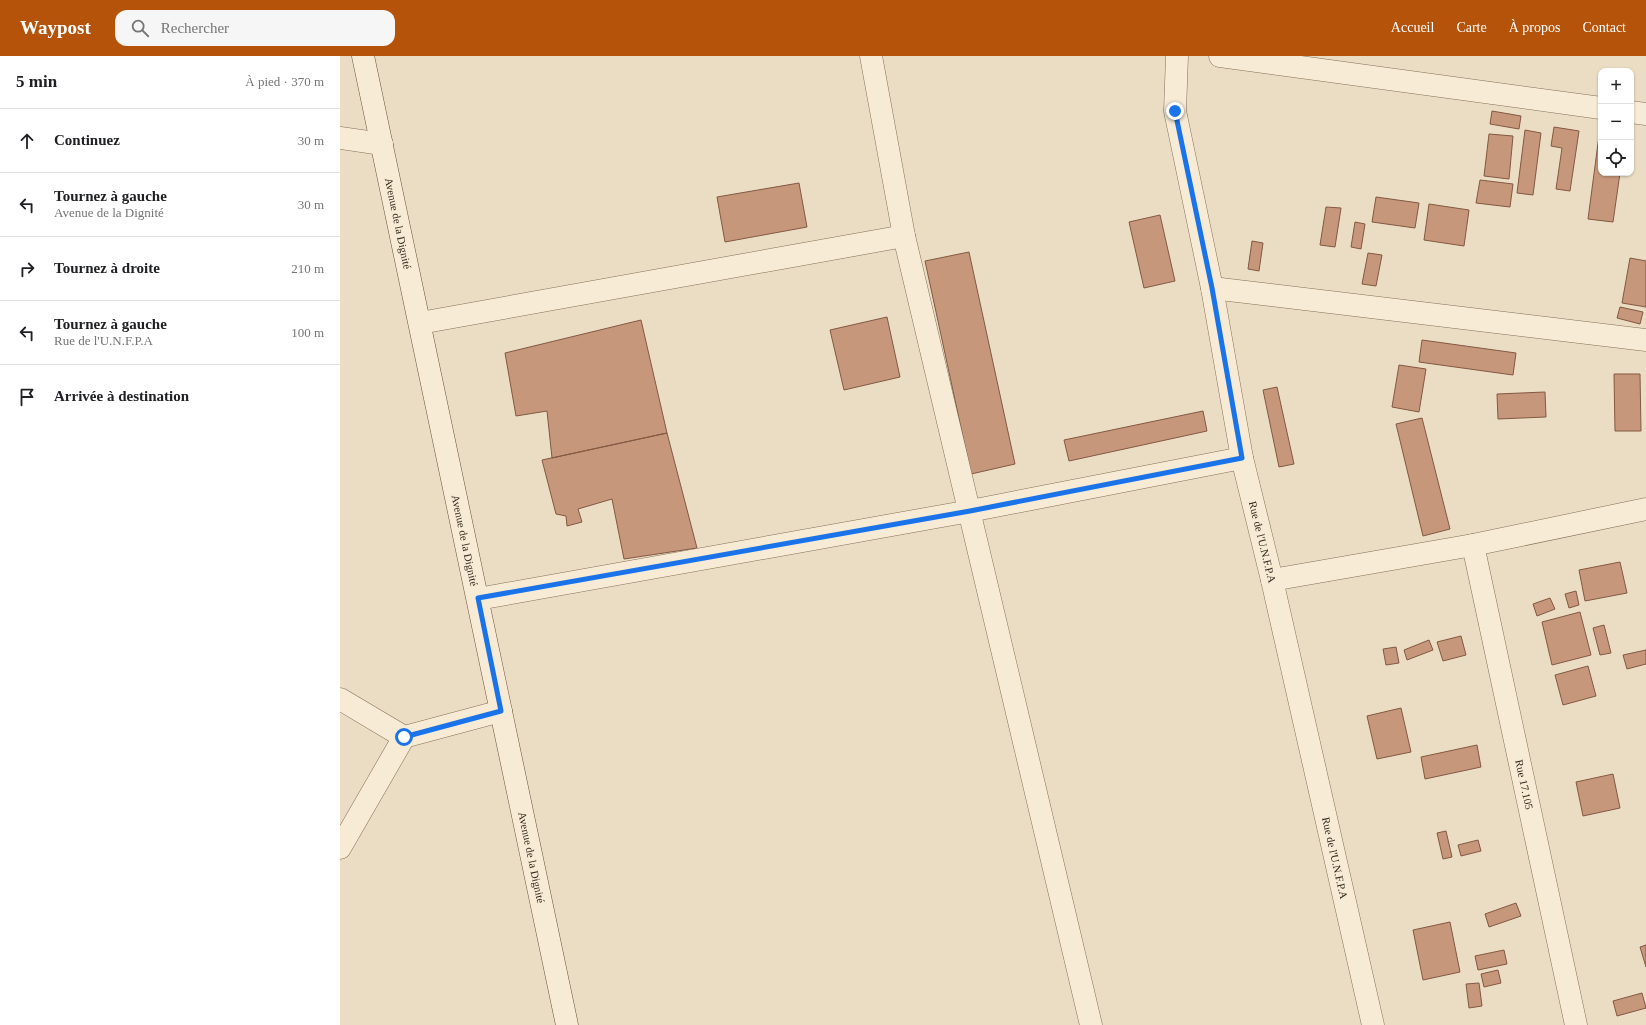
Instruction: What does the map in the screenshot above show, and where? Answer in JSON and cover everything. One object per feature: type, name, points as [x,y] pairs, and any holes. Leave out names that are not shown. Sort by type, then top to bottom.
[{"type":"street","name":"Avenue de la Dignité","points":[[364,56],[567,1025]]},
{"type":"street","points":[[871,56],[904,236],[1091,1025]]},
{"type":"street","name":"Rue de l'U.N.F.P.A","points":[[1177,56],[1175,111],[1212,288],[1242,458],[1272,580],[1373,1025]]},
{"type":"street","points":[[1220,56],[1598,108]]},
{"type":"street","points":[[1634,112],[1646,114]]},
{"type":"street","points":[[340,138],[382,144]]},
{"type":"street","points":[[420,323],[904,236]]},
{"type":"street","points":[[1212,288],[1646,340]]},
{"type":"street","points":[[478,598],[970,511],[1242,458]]},
{"type":"street","points":[[1272,580],[1473,545],[1646,509]]},
{"type":"street","name":"Rue 17.105","points":[[1473,545],[1576,1025]]},
{"type":"street","points":[[340,699],[404,737]]},
{"type":"street","points":[[340,848],[404,737],[501,711]]},
{"type":"building","points":[[1492,111],[1521,116],[1519,129],[1490,124]]},
{"type":"building","points":[[1554,127],[1579,131],[1570,191],[1556,189],[1562,148],[1551,146]]},
{"type":"building","points":[[1525,130],[1541,133],[1533,195],[1517,193]]},
{"type":"building","points":[[1489,134],[1513,136],[1509,179],[1484,176]]},
{"type":"building","points":[[1598,144],[1598,176],[1620,176],[1613,222],[1588,219]]},
{"type":"building","points":[[1480,180],[1513,184],[1510,207],[1476,203]]},
{"type":"building","points":[[799,183],[807,227],[725,242],[717,197]]},
{"type":"building","points":[[1376,197],[1419,203],[1415,228],[1372,222]]},
{"type":"building","points":[[1429,204],[1469,210],[1464,246],[1424,240]]},
{"type":"building","points":[[1326,207],[1341,208],[1335,247],[1320,245]]},
{"type":"building","points":[[1160,215],[1175,281],[1144,288],[1129,222]]},
{"type":"building","points":[[1355,222],[1365,224],[1361,249],[1351,247]]},
{"type":"building","points":[[1252,241],[1263,243],[1259,271],[1248,269]]},
{"type":"building","points":[[969,252],[1015,464],[971,474],[925,261]]},
{"type":"building","points":[[1368,253],[1382,255],[1376,286],[1362,284]]},
{"type":"building","points":[[1630,258],[1646,261],[1646,307],[1622,303]]},
{"type":"building","points":[[1620,307],[1643,312],[1640,324],[1617,318]]},
{"type":"building","points":[[887,317],[900,377],[844,390],[830,330]]},
{"type":"building","points":[[641,320],[667,433],[552,458],[547,411],[516,416],[505,353]]},
{"type":"building","points":[[1422,340],[1516,353],[1513,375],[1419,362]]},
{"type":"building","points":[[1399,365],[1426,369],[1419,412],[1392,407]]},
{"type":"building","points":[[1614,374],[1640,374],[1641,431],[1615,431]]},
{"type":"building","points":[[1277,387],[1294,464],[1279,467],[1263,390]]},
{"type":"building","points":[[1545,392],[1546,417],[1498,419],[1497,394]]},
{"type":"building","points":[[1203,411],[1207,431],[1069,461],[1064,440]]},
{"type":"building","points":[[1422,418],[1450,529],[1423,536],[1396,424]]},
{"type":"building","points":[[667,433],[697,548],[624,559],[612,499],[578,509],[582,522],[567,526],[566,516],[556,514],[542,460]]},
{"type":"building","points":[[1620,562],[1627,593],[1585,601],[1579,570]]},
{"type":"building","points":[[1576,591],[1579,605],[1569,608],[1565,594]]},
{"type":"building","points":[[1550,598],[1555,609],[1537,616],[1533,604]]},
{"type":"building","points":[[1580,612],[1591,655],[1552,665],[1542,622]]},
{"type":"building","points":[[1604,625],[1611,653],[1600,655],[1593,628]]},
{"type":"building","points":[[1461,636],[1466,655],[1443,661],[1437,642]]},
{"type":"building","points":[[1429,640],[1433,650],[1407,660],[1404,650]]},
{"type":"building","points":[[1396,647],[1399,663],[1386,665],[1383,649]]},
{"type":"building","points":[[1646,650],[1646,664],[1627,669],[1623,655]]},
{"type":"building","points":[[1588,666],[1596,696],[1563,705],[1555,675]]},
{"type":"building","points":[[1401,708],[1411,752],[1377,759],[1367,716]]},
{"type":"building","points":[[1477,745],[1481,767],[1425,779],[1421,757]]},
{"type":"building","points":[[1613,774],[1620,808],[1583,816],[1576,782]]},
{"type":"building","points":[[1446,831],[1452,857],[1443,859],[1437,833]]},
{"type":"building","points":[[1478,840],[1481,851],[1461,856],[1458,845]]},
{"type":"building","points":[[1516,903],[1521,916],[1489,927],[1485,914]]},
{"type":"building","points":[[1450,922],[1460,972],[1423,980],[1413,930]]},
{"type":"building","points":[[1646,945],[1646,967],[1640,947]]},
{"type":"building","points":[[1504,950],[1507,964],[1478,970],[1475,956]]},
{"type":"building","points":[[1498,970],[1501,983],[1484,987],[1481,974]]},
{"type":"building","points":[[1479,983],[1482,1006],[1469,1008],[1466,984]]},
{"type":"building","points":[[1642,993],[1646,1008],[1617,1016],[1613,1001]]},
{"type":"route","points":[[404,737],[501,711],[478,598],[970,511],[1242,458],[1212,288],[1175,111]]}]
